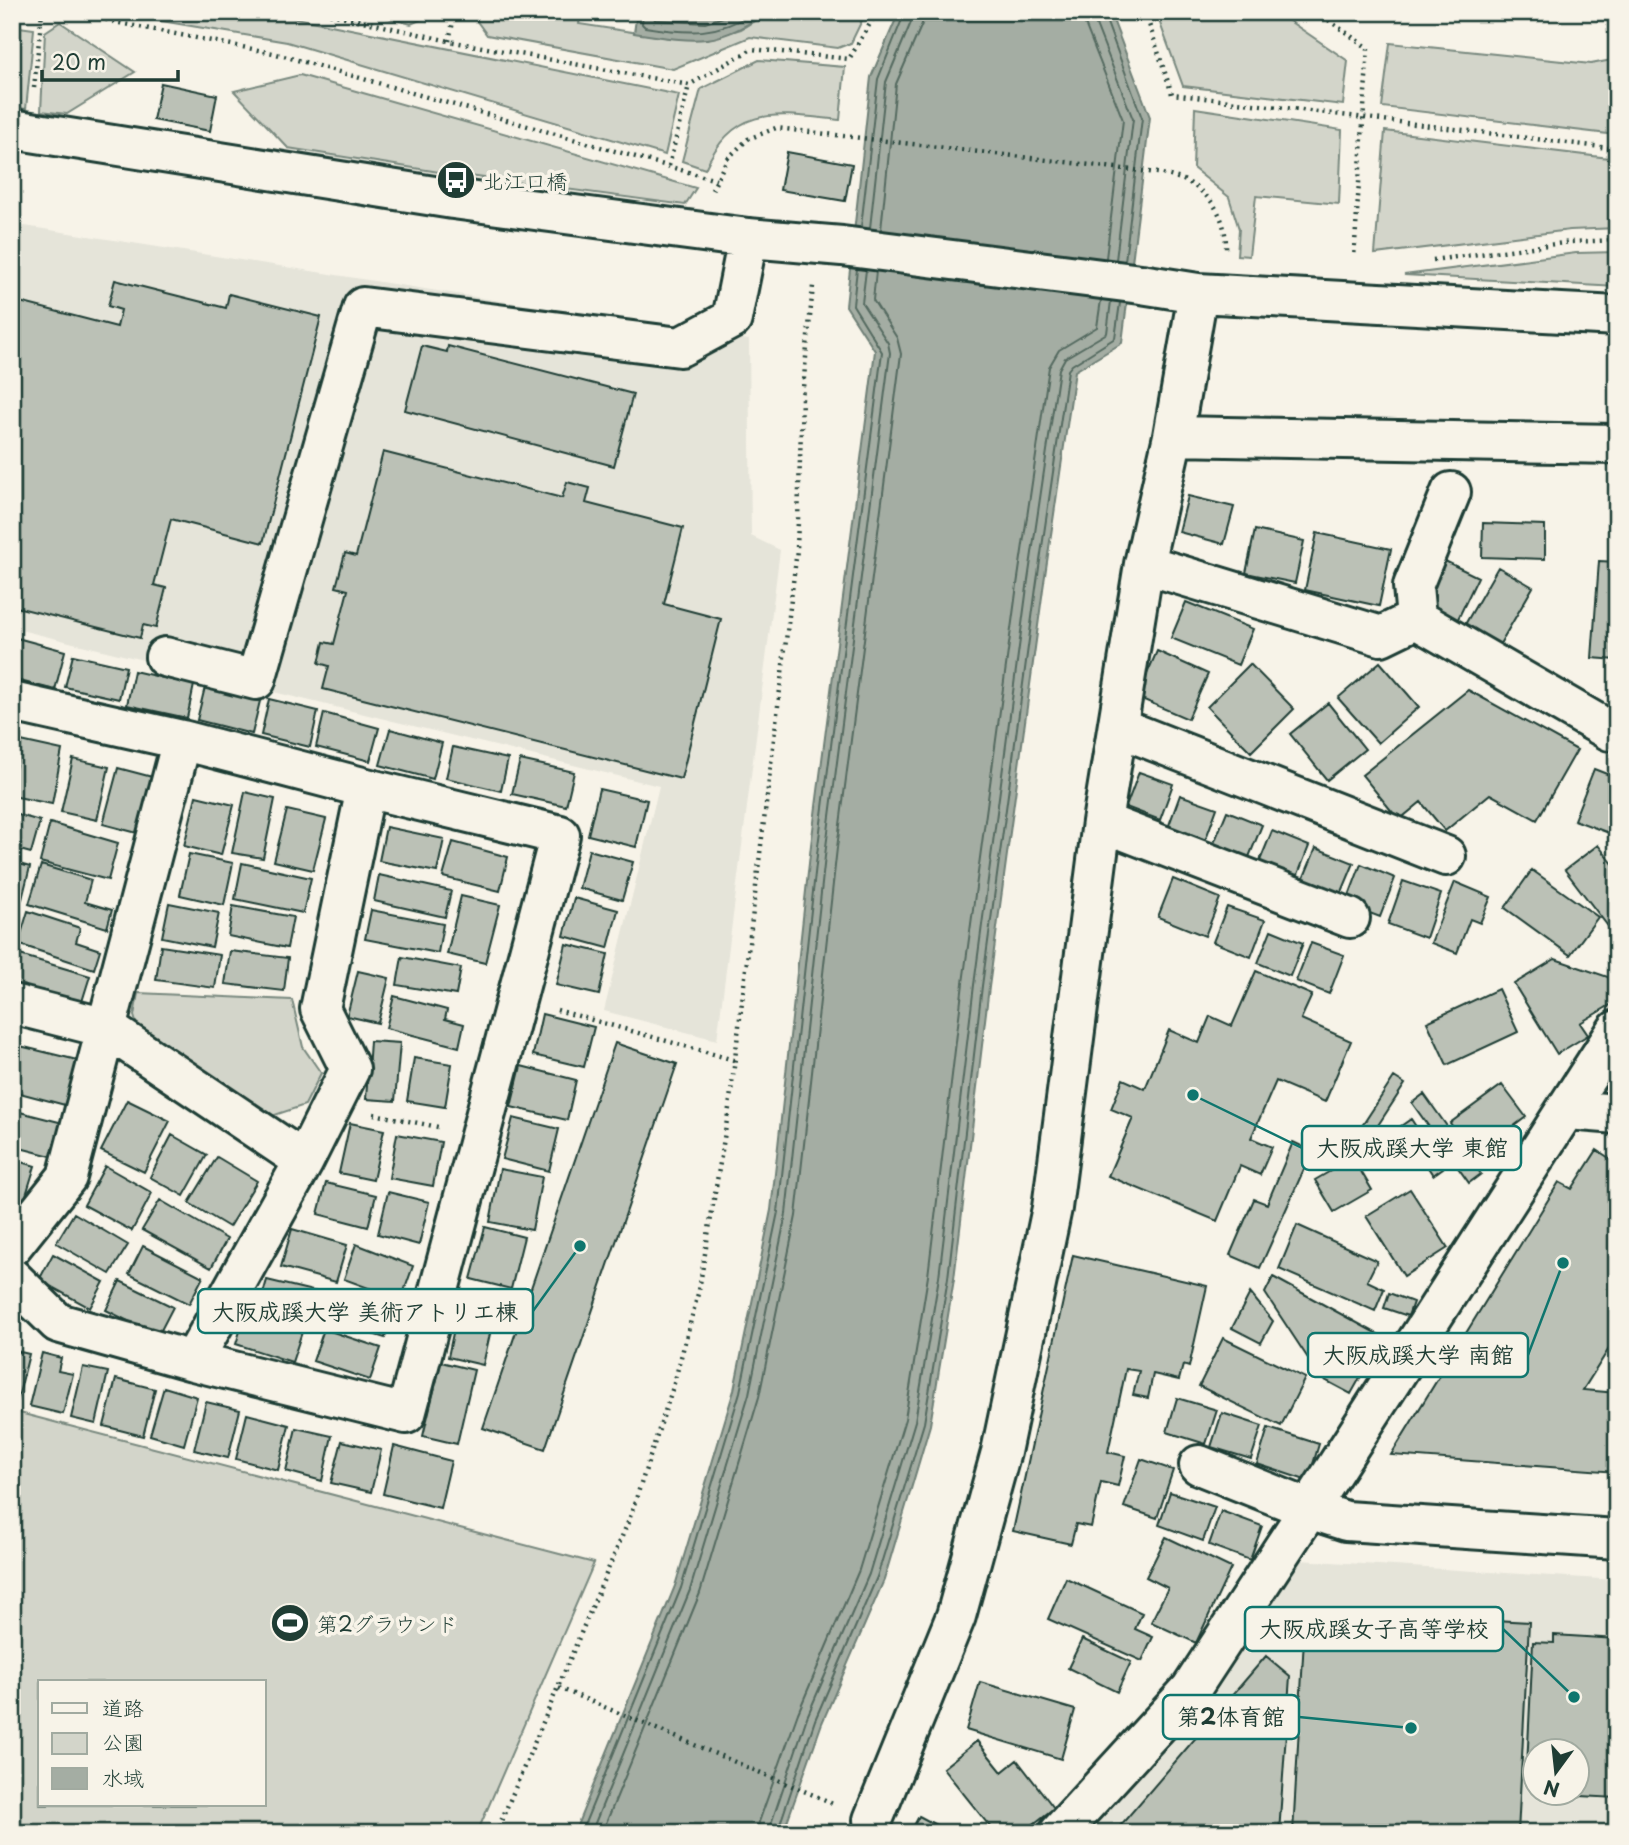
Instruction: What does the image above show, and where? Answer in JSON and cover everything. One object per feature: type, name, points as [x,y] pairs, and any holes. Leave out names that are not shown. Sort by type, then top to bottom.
[{"type":"street","points":[[21,130],[453,199],[1198,293],[1617,316]]},
{"type":"street","points":[[165,657],[256,680],[363,307],[680,347],[732,319],[748,238]]},
{"type":"street","points":[[873,1820],[956,1616],[1001,1452],[1052,1208],[1102,822],[1144,564],[1173,436],[1198,293]]},
{"type":"street","points":[[1173,436],[1617,444]]},
{"type":"street","points":[[1416,619],[1413,586],[1451,492]]},
{"type":"street","points":[[1144,564],[1381,636],[1416,619]]},
{"type":"street","points":[[1416,619],[1610,731],[1617,732]]},
{"type":"street","points":[[12,702],[181,740],[561,835],[406,1414],[192,1361],[58,1324],[12,1278]]},
{"type":"street","points":[[1118,727],[1446,856]]},
{"type":"street","points":[[12,1246],[67,1177],[181,740]]},
{"type":"street","points":[[192,1361],[304,1161],[350,1069],[320,1009],[366,788]]},
{"type":"street","points":[[1102,822],[1350,918]]},
{"type":"street","points":[[12,1004],[106,1028],[304,1161]]},
{"type":"street","points":[[1059,1833],[1191,1689],[1568,1110],[1617,1030]]},
{"type":"street","points":[[1568,1110],[1617,1114]]},
{"type":"street","points":[[1199,1465],[1346,1521],[1617,1539]]},
{"type":"path","points":[[21,130],[42,12]]},
{"type":"path","points":[[94,12],[109,21],[273,53],[716,180]]},
{"type":"path","points":[[323,12],[449,41],[689,85],[752,49],[849,59],[877,12]]},
{"type":"path","points":[[449,41],[455,12]]},
{"type":"path","points":[[1145,12],[1172,94],[1617,149]]},
{"type":"path","points":[[1317,12],[1368,48],[1353,270]]},
{"type":"path","points":[[669,166],[689,85]]},
{"type":"path","points":[[710,192],[727,159],[748,139],[776,128],[1158,173],[1190,183],[1214,204],[1226,231],[1225,259]]},
{"type":"path","points":[[1421,262],[1571,242],[1617,240]]},
{"type":"path","points":[[496,1833],[629,1520],[673,1387],[699,1290],[729,1108],[797,550],[802,398],[813,284]]},
{"type":"path","points":[[517,999],[734,1060]]},
{"type":"path","points":[[332,1106],[480,1135]]},
{"type":"path","points":[[559,1688],[873,1820]]},
{"type":"shaded area","points":[[12,224],[749,340],[751,536],[780,550],[717,1040],[604,1011],[659,786],[12,628]]},
{"type":"shaded area","points":[[1299,1560],[1617,1580],[1617,1833],[1086,1833],[1212,1698]]},
{"type":"green space","points":[[108,12],[227,12],[291,17],[679,95],[665,155],[287,42]]},
{"type":"green space","points":[[366,12],[430,12],[429,16],[411,24]]},
{"type":"green space","points":[[477,12],[581,12],[579,24],[671,38],[707,39],[741,29],[769,12],[866,12],[851,43],[838,48],[750,37],[673,69],[487,35],[476,20]]},
{"type":"green space","points":[[1159,12],[1276,12],[1348,61],[1343,105],[1183,86],[1157,15]]},
{"type":"green space","points":[[60,22],[135,72],[67,114],[41,111],[45,32]]},
{"type":"green space","points":[[12,26],[34,29],[26,109],[12,107]]},
{"type":"green space","points":[[1390,43],[1591,64],[1617,59],[1617,135],[1382,107]]},
{"type":"green space","points":[[759,60],[845,67],[840,120],[779,115],[761,117],[745,122],[730,132],[717,147],[705,169],[682,161],[701,89]]},
{"type":"green space","points":[[300,75],[696,188],[685,205],[439,172],[288,148],[234,91]]},
{"type":"green space","points":[[1195,108],[1342,130],[1339,204],[1256,196],[1249,256],[1237,255],[1239,229],[1229,197],[1193,168]]},
{"type":"green space","points":[[1385,131],[1617,159],[1617,228],[1570,230],[1375,254]]},
{"type":"green space","points":[[1617,252],[1617,287],[1404,275],[1576,253]]},
{"type":"green space","points":[[138,993],[292,1000],[303,1047],[321,1073],[305,1105],[272,1116],[141,1038],[134,1016]]},
{"type":"green space","name":"第2グラウンド","points":[[12,1411],[594,1563],[477,1833],[12,1833]]},
{"type":"water","points":[[637,12],[769,12],[724,35],[689,40],[634,33]]},
{"type":"water","points":[[899,12],[1110,12],[1150,117],[1122,343],[1075,371],[989,987],[954,1279],[930,1425],[884,1580],[822,1723],[783,1833],[574,1833],[675,1586],[734,1390],[771,1210],[811,845],[875,351],[846,306],[871,77]]},
{"type":"building","points":[[161,83],[217,95],[210,131],[153,120]]},
{"type":"building","points":[[787,152],[852,164],[845,201],[780,190]]},
{"type":"building","points":[[115,280],[226,308],[229,294],[321,317],[263,543],[171,519],[154,585],[166,588],[156,628],[143,625],[140,638],[12,606],[12,300],[117,327],[121,310],[108,306]]},
{"type":"building","points":[[422,346],[447,352],[448,346],[633,394],[614,466],[405,410]]},
{"type":"building","points":[[383,452],[562,498],[567,482],[590,488],[586,503],[683,528],[664,604],[721,619],[681,779],[323,689],[329,666],[319,663],[324,642],[334,644],[348,590],[336,587],[345,553],[356,556]]},
{"type":"building","points":[[1188,496],[1234,507],[1224,544],[1179,532]]},
{"type":"building","points":[[1483,523],[1545,525],[1545,559],[1482,557]]},
{"type":"building","points":[[1255,530],[1304,541],[1295,583],[1246,573]]},
{"type":"building","points":[[1317,533],[1391,549],[1379,606],[1305,590]]},
{"type":"building","points":[[1445,561],[1478,577],[1457,621],[1436,611],[1430,593]]},
{"type":"building","points":[[1599,561],[1617,562],[1617,660],[1592,658]]},
{"type":"building","points":[[1498,567],[1533,587],[1497,649],[1463,628]]},
{"type":"building","points":[[1186,602],[1253,629],[1238,665],[1171,638]]},
{"type":"building","points":[[17,638],[65,651],[55,690],[12,679],[12,656]]},
{"type":"building","points":[[1157,651],[1208,674],[1188,719],[1137,697]]},
{"type":"building","points":[[73,655],[126,667],[119,699],[65,687]]},
{"type":"building","points":[[1380,662],[1419,707],[1378,743],[1338,698]]},
{"type":"building","points":[[1250,664],[1294,709],[1251,752],[1207,707]]},
{"type":"building","points":[[134,671],[194,685],[187,718],[127,705]]},
{"type":"building","points":[[205,687],[260,701],[252,734],[197,720]]},
{"type":"building","points":[[1468,690],[1577,750],[1537,820],[1490,794],[1445,831],[1421,802],[1399,820],[1362,775]]},
{"type":"building","points":[[269,699],[318,711],[310,747],[261,735]]},
{"type":"building","points":[[1328,703],[1365,749],[1327,780],[1290,734]]},
{"type":"building","points":[[324,713],[379,728],[370,761],[316,747]]},
{"type":"building","points":[[390,729],[442,743],[433,779],[380,765]]},
{"type":"building","points":[[21,741],[62,750],[52,804],[12,796]]},
{"type":"building","points":[[453,747],[508,759],[501,791],[446,778]]},
{"type":"building","points":[[73,759],[109,767],[97,820],[61,812]]},
{"type":"building","points":[[520,760],[574,772],[566,806],[512,794]]},
{"type":"building","points":[[118,768],[156,778],[141,834],[103,824]]},
{"type":"building","points":[[1594,769],[1617,778],[1617,836],[1574,820]]},
{"type":"building","points":[[1139,772],[1173,784],[1160,820],[1126,807]]},
{"type":"building","points":[[599,789],[647,800],[636,847],[588,835]]},
{"type":"building","points":[[245,792],[275,799],[263,858],[232,853]]},
{"type":"building","points":[[1180,795],[1217,808],[1205,841],[1168,828]]},
{"type":"building","points":[[196,796],[234,805],[221,855],[184,846]]},
{"type":"building","points":[[287,810],[326,819],[313,870],[274,861]]},
{"type":"building","points":[[1227,811],[1262,825],[1247,862],[1212,848]]},
{"type":"building","points":[[12,813],[40,821],[31,853],[12,848]]},
{"type":"building","points":[[50,823],[118,843],[108,880],[40,862]]},
{"type":"building","points":[[386,827],[444,839],[437,872],[379,861]]},
{"type":"building","points":[[1272,831],[1309,846],[1295,882],[1257,868]]},
{"type":"building","points":[[453,842],[508,857],[500,891],[443,877]]},
{"type":"building","points":[[1598,845],[1617,869],[1617,938],[1565,870]]},
{"type":"building","points":[[1316,848],[1354,863],[1339,899],[1301,884]]},
{"type":"building","points":[[589,850],[633,862],[622,900],[579,888]]},
{"type":"building","points":[[189,854],[233,863],[224,905],[180,895]]},
{"type":"building","points":[[12,862],[30,867],[22,899],[12,897]]},
{"type":"building","points":[[242,863],[311,878],[303,913],[235,899]]},
{"type":"building","points":[[1361,864],[1395,878],[1380,917],[1346,904]]},
{"type":"building","points":[[41,865],[91,880],[85,902],[112,910],[107,928],[29,904]]},
{"type":"building","points":[[1532,870],[1598,917],[1570,955],[1505,908]]},
{"type":"building","points":[[379,875],[451,891],[445,917],[374,901]]},
{"type":"building","points":[[1173,879],[1220,898],[1205,936],[1158,917]]},
{"type":"building","points":[[1403,881],[1441,894],[1426,938],[1388,924]]},
{"type":"building","points":[[1455,882],[1491,897],[1480,923],[1470,919],[1457,953],[1431,943]]},
{"type":"building","points":[[461,896],[500,905],[485,963],[447,954]]},
{"type":"building","points":[[574,898],[618,910],[608,948],[564,936]]},
{"type":"building","points":[[169,903],[219,913],[212,947],[162,937]]},
{"type":"building","points":[[233,906],[293,917],[287,948],[228,936]]},
{"type":"building","points":[[1227,907],[1265,920],[1251,957],[1213,942]]},
{"type":"building","points":[[371,910],[443,924],[438,953],[365,939]]},
{"type":"building","points":[[28,911],[80,928],[76,942],[100,950],[94,969],[18,944]]},
{"type":"building","points":[[1271,930],[1303,943],[1290,976],[1258,963]]},
{"type":"building","points":[[1311,943],[1344,955],[1329,994],[1296,981]]},
{"type":"building","points":[[566,944],[608,954],[599,995],[556,985]]},
{"type":"building","points":[[161,946],[220,955],[215,988],[156,980]]},
{"type":"building","points":[[230,951],[288,958],[284,991],[225,984]]},
{"type":"building","points":[[20,955],[90,976],[80,1008],[12,988]]},
{"type":"building","points":[[402,957],[461,968],[456,995],[397,985]]},
{"type":"building","points":[[1555,959],[1608,977],[1617,992],[1617,1001],[1580,1023],[1588,1035],[1557,1054],[1514,984]]},
{"type":"building","points":[[358,971],[389,978],[378,1023],[347,1016]]},
{"type":"building","points":[[1256,971],[1312,995],[1301,1019],[1351,1041],[1325,1102],[1276,1081],[1251,1138],[1272,1147],[1260,1175],[1240,1166],[1217,1221],[1108,1176],[1133,1118],[1111,1109],[1123,1079],[1145,1089],[1169,1030],[1199,1043],[1210,1016],[1232,1026]]},
{"type":"building","points":[[1498,989],[1518,1032],[1447,1065],[1427,1022]]},
{"type":"building","points":[[394,996],[447,1010],[445,1019],[464,1024],[459,1047],[386,1028]]},
{"type":"building","points":[[542,1014],[594,1027],[584,1067],[533,1055]]},
{"type":"building","points":[[370,1041],[400,1043],[395,1101],[366,1099]]},
{"type":"building","points":[[615,1043],[677,1064],[545,1449],[483,1428]]},
{"type":"building","points":[[20,1046],[77,1060],[65,1105],[12,1091],[12,1077]]},
{"type":"building","points":[[414,1058],[452,1064],[445,1107],[407,1101]]},
{"type":"building","points":[[521,1066],[576,1080],[567,1120],[511,1107]]},
{"type":"building","points":[[1394,1077],[1405,1084],[1371,1136],[1360,1129]]},
{"type":"building","points":[[1608,1077],[1617,1078],[1617,1100],[1607,1100]]},
{"type":"building","points":[[1502,1085],[1526,1117],[1502,1135],[1508,1145],[1481,1164],[1450,1123]]},
{"type":"building","points":[[1424,1094],[1481,1174],[1469,1183],[1412,1103]]},
{"type":"building","points":[[127,1100],[170,1121],[144,1172],[101,1151]]},
{"type":"building","points":[[12,1110],[63,1123],[55,1157],[12,1146]]},
{"type":"building","points":[[513,1118],[559,1129],[549,1171],[502,1159]]},
{"type":"building","points":[[1411,1119],[1443,1168],[1433,1175],[1401,1126]]},
{"type":"building","points":[[350,1123],[384,1130],[373,1180],[339,1173]]},
{"type":"building","points":[[397,1134],[441,1142],[433,1186],[389,1178]]},
{"type":"building","points":[[172,1135],[207,1155],[184,1196],[150,1177]]},
{"type":"building","points":[[1293,1142],[1312,1151],[1260,1268],[1230,1255],[1254,1199],[1267,1204]]},
{"type":"building","points":[[1597,1150],[1617,1163],[1617,1336],[1583,1390],[1617,1393],[1617,1472],[1391,1455],[1559,1182],[1572,1189]]},
{"type":"building","points":[[217,1157],[257,1181],[229,1227],[189,1203]]},
{"type":"building","points":[[1353,1158],[1372,1190],[1334,1212],[1315,1180]]},
{"type":"building","points":[[12,1159],[35,1166],[22,1208],[12,1205]]},
{"type":"building","points":[[105,1166],[152,1193],[132,1231],[84,1205]]},
{"type":"building","points":[[500,1169],[542,1177],[532,1230],[490,1222]]},
{"type":"building","points":[[326,1183],[376,1195],[368,1227],[318,1214]]},
{"type":"building","points":[[1410,1189],[1448,1248],[1404,1276],[1366,1216]]},
{"type":"building","points":[[388,1192],[429,1202],[419,1245],[378,1234]]},
{"type":"building","points":[[160,1200],[227,1239],[211,1268],[142,1230]]},
{"type":"building","points":[[74,1213],[128,1245],[110,1274],[56,1243]]},
{"type":"building","points":[[1297,1225],[1377,1261],[1367,1281],[1384,1289],[1375,1311],[1279,1269]]},
{"type":"building","points":[[485,1227],[524,1237],[511,1289],[471,1279]]},
{"type":"building","points":[[292,1229],[347,1245],[336,1282],[281,1267]]},
{"type":"building","points":[[356,1244],[413,1266],[401,1300],[344,1279]]},
{"type":"building","points":[[143,1246],[203,1277],[189,1304],[129,1274]]},
{"type":"building","points":[[53,1254],[104,1282],[90,1308],[39,1280]]},
{"type":"building","points":[[1073,1255],[1207,1286],[1189,1367],[1183,1365],[1179,1380],[1153,1374],[1148,1398],[1133,1395],[1139,1371],[1126,1369],[1108,1452],[1125,1456],[1118,1486],[1101,1482],[1091,1527],[1076,1524],[1071,1544],[1013,1531]]},
{"type":"building","points":[[1273,1277],[1383,1337],[1351,1394],[1321,1378],[1265,1293]]},
{"type":"building","points":[[267,1280],[325,1294],[318,1323],[259,1308]]},
{"type":"building","points":[[120,1281],[173,1307],[158,1336],[106,1310]]},
{"type":"building","points":[[462,1290],[498,1298],[483,1365],[448,1357]]},
{"type":"building","points":[[333,1292],[393,1310],[385,1338],[325,1319]]},
{"type":"building","points":[[1250,1293],[1273,1321],[1261,1343],[1232,1328]]},
{"type":"building","points":[[1389,1293],[1413,1302],[1408,1316],[1384,1308]]},
{"type":"building","points":[[245,1315],[302,1332],[292,1362],[236,1344]]},
{"type":"building","points":[[324,1329],[381,1348],[370,1380],[313,1361]]},
{"type":"building","points":[[1223,1338],[1305,1378],[1281,1426],[1199,1386]]},
{"type":"building","points":[[12,1350],[29,1354],[17,1402],[12,1401]]},
{"type":"building","points":[[42,1353],[61,1358],[58,1371],[73,1374],[63,1414],[29,1406]]},
{"type":"building","points":[[441,1362],[474,1370],[457,1444],[423,1436]]},
{"type":"building","points":[[83,1367],[108,1372],[96,1424],[71,1418]]},
{"type":"building","points":[[116,1379],[155,1389],[143,1436],[104,1426]]},
{"type":"building","points":[[164,1387],[197,1397],[184,1445],[150,1435]]},
{"type":"building","points":[[1177,1398],[1217,1410],[1206,1444],[1167,1432]]},
{"type":"building","points":[[206,1402],[240,1410],[228,1458],[194,1450]]},
{"type":"building","points":[[1222,1413],[1262,1426],[1251,1459],[1211,1447]]},
{"type":"building","points":[[247,1414],[289,1425],[278,1470],[236,1459]]},
{"type":"building","points":[[296,1428],[332,1436],[322,1481],[286,1471]]},
{"type":"building","points":[[1268,1428],[1319,1444],[1308,1481],[1257,1464]]},
{"type":"building","points":[[342,1441],[381,1450],[371,1492],[331,1483]]},
{"type":"building","points":[[394,1446],[451,1461],[440,1508],[383,1494]]},
{"type":"building","points":[[1141,1459],[1173,1470],[1157,1518],[1124,1507]]},
{"type":"building","points":[[1170,1492],[1215,1507],[1203,1541],[1159,1525]]},
{"type":"building","points":[[1221,1511],[1262,1526],[1250,1560],[1209,1545]]},
{"type":"building","points":[[1166,1537],[1231,1568],[1196,1643],[1151,1622],[1168,1588],[1146,1577]]},
{"type":"building","points":[[1066,1578],[1142,1613],[1135,1629],[1153,1637],[1142,1661],[1048,1619]]},
{"type":"building","points":[[1316,1610],[1529,1622],[1523,1736],[1520,1736],[1518,1833],[1293,1833],[1305,1621],[1316,1621]]},
{"type":"building","points":[[1554,1635],[1617,1639],[1617,1798],[1590,1797],[1590,1736],[1528,1736],[1533,1642],[1554,1643]]},
{"type":"building","points":[[1082,1639],[1131,1662],[1117,1692],[1068,1668]]},
{"type":"building","points":[[1266,1656],[1290,1676],[1279,1833],[1114,1833]]},
{"type":"building","points":[[980,1682],[1075,1710],[1061,1759],[966,1730]]},
{"type":"building","points":[[977,1741],[1002,1772],[1017,1760],[1054,1808],[1022,1833],[995,1833],[943,1768]]},
{"type":"building","points":[[919,1816],[951,1833],[910,1833]]},
{"type":"place","name":"北江口橋","points":[[456,180]]},
{"type":"place","name":"大阪成蹊大学 東館","points":[[1193,1095]]},
{"type":"place","name":"大阪成蹊大学 美術アトリエ棟","points":[[580,1246]]},
{"type":"place","name":"大阪成蹊大学 南館","points":[[1563,1263]]},
{"type":"place","name":"第2グラウンド","points":[[290,1623]]},
{"type":"place","name":"大阪成蹊女子高等学校","points":[[1574,1697]]},
{"type":"place","name":"第2体育館","points":[[1411,1728]]}]
